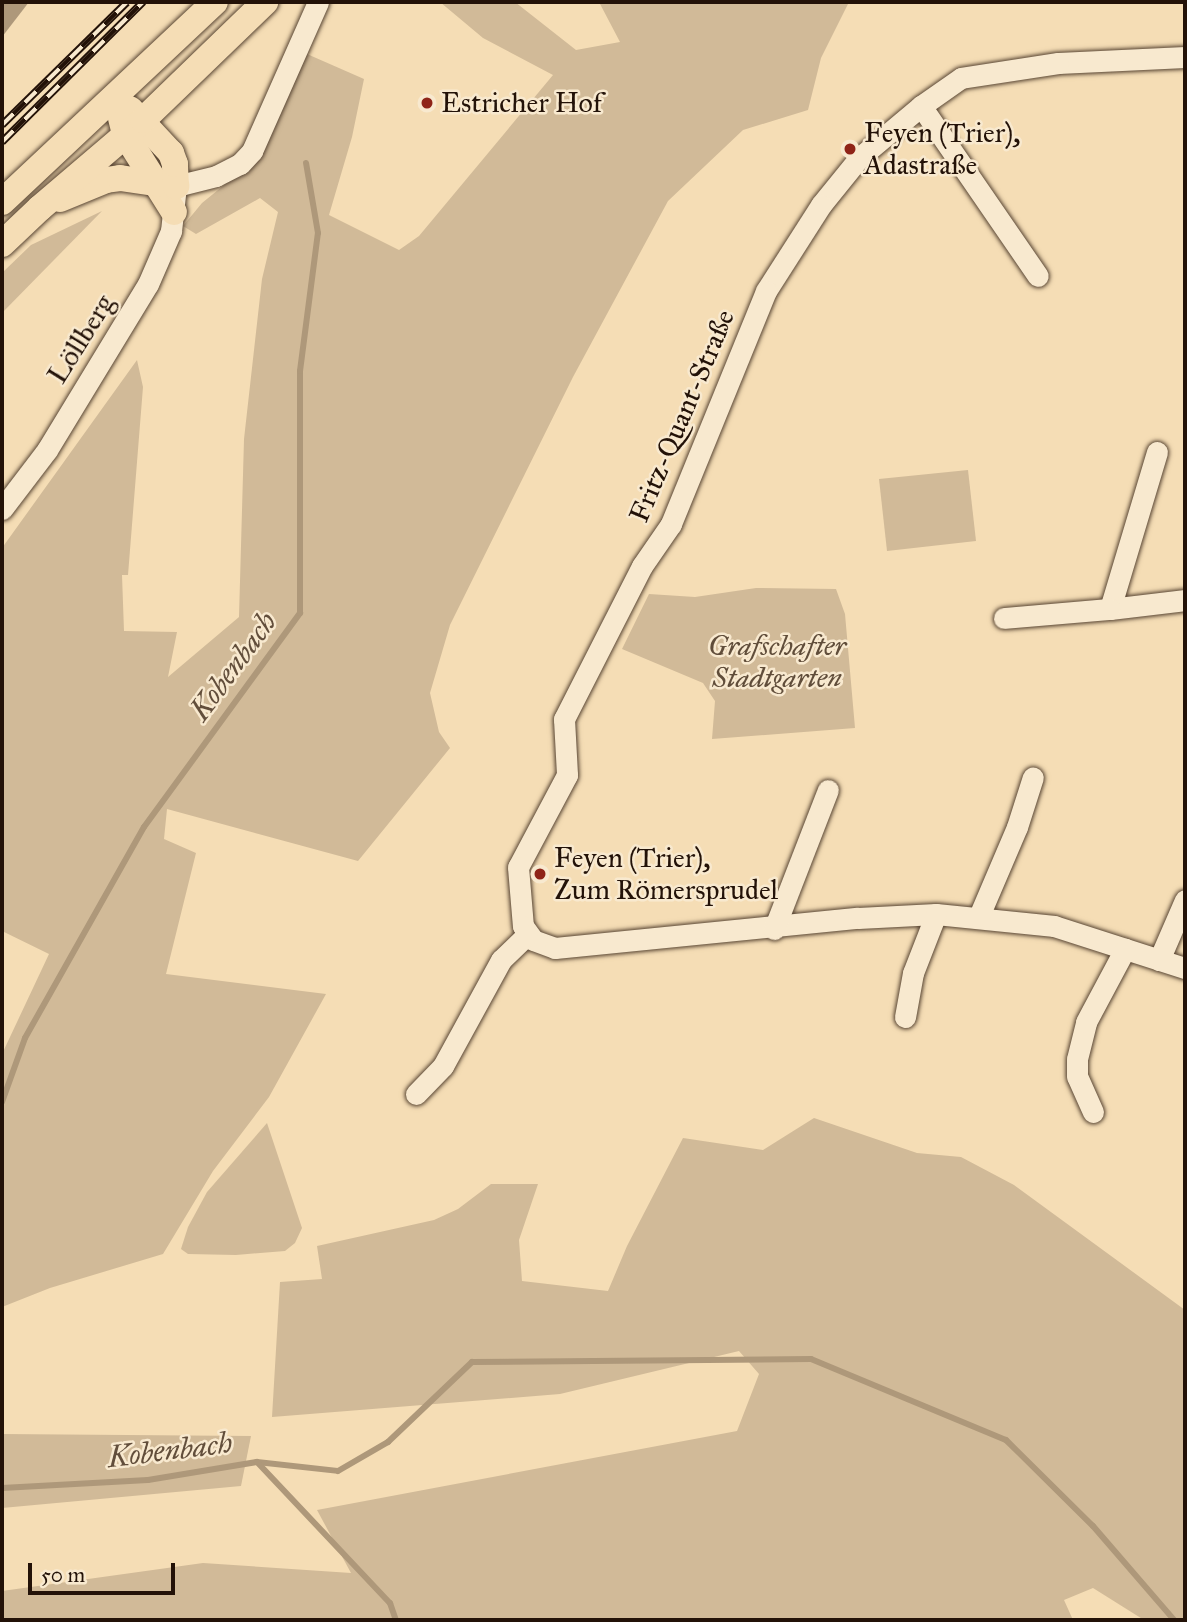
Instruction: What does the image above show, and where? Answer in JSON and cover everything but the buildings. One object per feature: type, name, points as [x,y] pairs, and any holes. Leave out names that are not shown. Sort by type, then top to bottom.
[{"type":"main road","points":[[2,202],[215,2]]},
{"type":"main road","points":[[2,244],[134,127],[265,2]]},
{"type":"main road","points":[[116,96],[169,194]]},
{"type":"main road","points":[[134,127],[171,153],[175,164],[169,194]]},
{"type":"main road","points":[[40,208],[106,180],[120,178],[169,194]]},
{"type":"street","points":[[169,194],[240,164],[252,151],[318,2]]},
{"type":"street","name":"Fritz-Quant-Straße","points":[[527,934],[520,912],[518,867],[567,775],[564,719],[642,566],[671,524],[766,291],[821,205],[859,158],[921,106],[961,78],[1058,63],[1185,57]]},
{"type":"street","points":[[921,106],[1038,276]]},
{"type":"street","points":[[171,153],[197,174],[216,176]]},
{"type":"street","name":"Löllberg","points":[[2,509],[47,450],[133,310],[163,254],[169,194]]},
{"type":"street","points":[[1110,609],[1157,452]]},
{"type":"street","points":[[1004,618],[1185,600]]},
{"type":"street","points":[[979,916],[1017,827],[1033,778]]},
{"type":"street","points":[[774,929],[828,789]]},
{"type":"street","points":[[1158,960],[1185,900]]},
{"type":"street","points":[[416,1094],[443,1066],[501,960],[527,934],[543,945],[570,949],[858,918],[936,914],[979,916],[1054,926],[1185,968]]},
{"type":"street","points":[[905,1017],[914,973],[936,914]]},
{"type":"street","points":[[1093,1112],[1077,1076],[1077,1059],[1086,1023],[1125,949]]},
{"type":"green space","points":[[440,2],[515,2],[576,50],[620,42],[599,2],[849,2],[821,58],[808,110],[743,130],[668,201],[573,377],[450,625],[430,693],[439,732],[450,748],[358,861],[167,809],[164,839],[196,853],[166,974],[326,994],[269,1097],[213,1171],[163,1254],[50,1288],[2,1307],[2,1054],[49,954],[2,931],[2,548],[137,360],[143,387],[128,575],[122,575],[124,631],[177,632],[168,677],[239,617],[244,439],[262,279],[278,212],[260,198],[196,234],[183,226],[202,203],[260,156],[307,54],[364,79],[352,137],[329,215],[399,250],[419,236],[553,75],[483,38]]},
{"type":"green space","points":[[102,211],[2,313],[2,273],[31,245]]},
{"type":"green space","points":[[968,470],[976,541],[887,551],[879,479]]},
{"type":"green space","name":"Grafschafter Stadtgarten","points":[[756,588],[836,589],[845,614],[855,728],[712,739],[715,701],[703,683],[622,649],[649,594],[695,597]]},
{"type":"green space","points":[[814,1118],[917,1153],[961,1157],[1014,1185],[1185,1310],[1185,1620],[1144,1620],[1093,1588],[1064,1600],[1073,1620],[2,1620],[2,1591],[203,1563],[351,1573],[317,1510],[737,1431],[759,1374],[739,1351],[560,1394],[272,1417],[280,1282],[322,1279],[317,1246],[434,1220],[458,1209],[491,1184],[538,1184],[519,1240],[522,1281],[608,1291],[627,1246],[683,1138],[763,1150]]},
{"type":"green space","points":[[267,1123],[302,1228],[295,1243],[285,1251],[236,1255],[188,1254],[181,1249],[188,1227],[207,1192]]},
{"type":"green space","points":[[2,1434],[251,1436],[241,1486],[2,1508]]},
{"type":"shaded area","points":[[2,2],[29,2],[2,37]]},
{"type":"waterway","name":"Kobenbach","points":[[2,1102],[25,1038],[144,827],[300,613],[300,371],[318,233],[306,163]]},
{"type":"waterway","points":[[257,1462],[338,1471],[388,1442],[472,1362],[811,1359],[1006,1440],[1093,1526],[1174,1620]]},
{"type":"waterway","name":"Kobenbach","points":[[2,1488],[148,1480],[257,1462],[390,1603],[396,1620]]},
{"type":"railway","points":[[2,125],[127,2]]},
{"type":"railway","points":[[2,142],[143,2]]},
{"type":"place","name":"Estricher Hof","points":[[427,103]]},
{"type":"place","name":"Feyen (Trier), Adastraße","points":[[850,149]]},
{"type":"place","name":"Feyen (Trier), Zum Römersprudel","points":[[540,874]]}]
